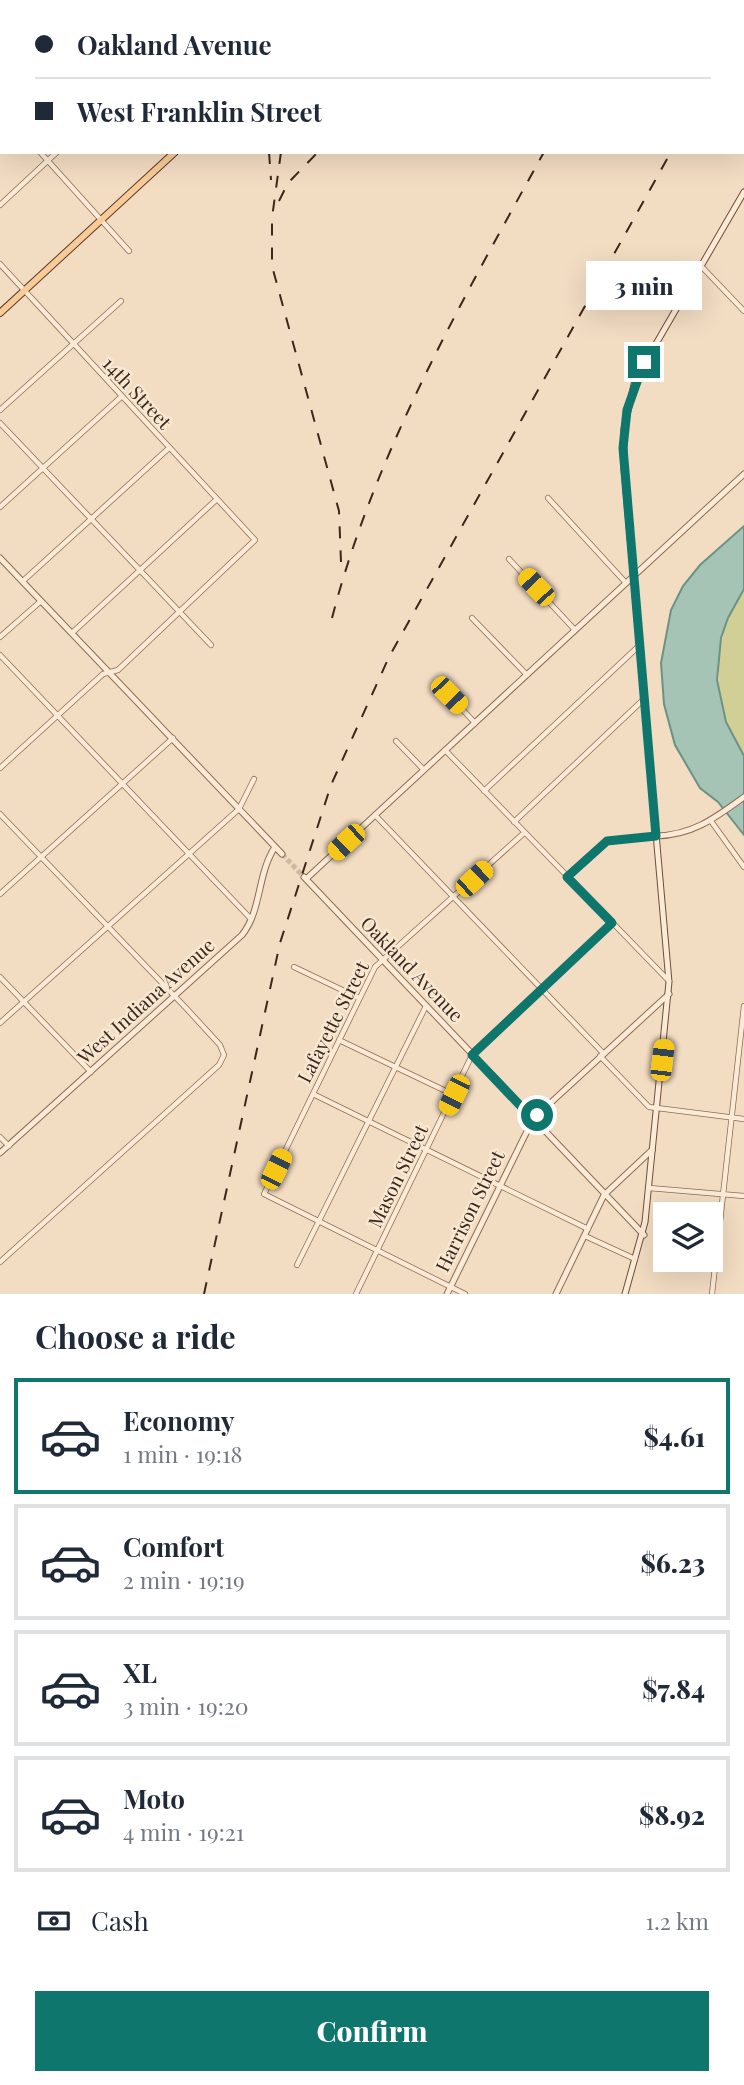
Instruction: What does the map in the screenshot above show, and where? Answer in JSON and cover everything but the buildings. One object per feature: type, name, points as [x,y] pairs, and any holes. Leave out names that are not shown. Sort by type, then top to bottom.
[{"type":"main road","points":[[0,313],[173,154]]},
{"type":"street","points":[[42,154],[129,251]]},
{"type":"street","points":[[0,205],[55,154]]},
{"type":"street","points":[[625,1294],[643,1235],[669,994],[623,448],[627,410],[644,362],[700,264],[742,202],[744,192]]},
{"type":"street","name":"14th Street","points":[[0,264],[255,540],[179,612]]},
{"type":"street","points":[[700,264],[744,311]]},
{"type":"street","points":[[0,410],[121,301]]},
{"type":"street","points":[[0,507],[121,396]]},
{"type":"street","points":[[0,422],[211,645]]},
{"type":"street","points":[[23,582],[169,448]]},
{"type":"street","points":[[744,474],[375,815],[649,1107],[744,1119]]},
{"type":"street","points":[[548,498],[626,583]]},
{"type":"street","points":[[72,633],[217,499]]},
{"type":"street","points":[[0,558],[282,854]]},
{"type":"street","points":[[509,559],[575,630]]},
{"type":"street","points":[[0,637],[41,601]]},
{"type":"street","points":[[0,768],[103,674],[118,670],[179,612]]},
{"type":"street","points":[[472,618],[527,675]]},
{"type":"street","points":[[484,791],[641,644]]},
{"type":"street","points":[[0,655],[252,920]]},
{"type":"street","points":[[449,695],[475,723]]},
{"type":"street","points":[[514,822],[644,699]]},
{"type":"street","points":[[0,894],[173,738]]},
{"type":"street","points":[[396,741],[424,770]]},
{"type":"street","points":[[445,750],[669,982]]},
{"type":"street","points":[[0,1023],[239,808],[254,779]]},
{"type":"street","points":[[567,877],[607,841],[689,832],[714,819],[744,797]]},
{"type":"street","points":[[0,814],[216,1040],[224,1055],[219,1065],[0,1262]]},
{"type":"street","name":"Oakland Avenue","points":[[375,815],[305,878],[643,1235]]},
{"type":"street","points":[[714,819],[744,867]]},
{"type":"street","name":"Lafayette Street","points":[[319,1222],[264,1194],[375,967],[524,833]]},
{"type":"street","name":"West Indiana Avenue","points":[[0,1153],[242,935],[252,920],[267,860],[275,847]]},
{"type":"street","name":"Mason Street","points":[[356,1294],[472,1055],[612,923]]},
{"type":"street","points":[[294,967],[359,998]]},
{"type":"street","points":[[0,977],[91,1072]]},
{"type":"street","name":"Harrison Street","points":[[447,1294],[533,1119],[669,994]]},
{"type":"street","points":[[298,1265],[426,1006]]},
{"type":"street","points":[[712,1294],[744,1006]]},
{"type":"street","points":[[339,1040],[454,1095]]},
{"type":"street","points":[[313,1094],[501,1185],[636,1260]]},
{"type":"street","points":[[0,1137],[9,1146]]},
{"type":"street","points":[[556,1294],[604,1195],[652,1150]]},
{"type":"street","points":[[649,1188],[744,1196]]},
{"type":"street","points":[[319,1222],[465,1294]]},
{"type":"shaded area","points":[[744,526],[744,589],[728,618],[721,638],[717,680],[726,722],[744,756],[744,835],[718,802],[700,788],[675,745],[664,704],[661,663],[671,610],[683,586],[700,565]]},
{"type":"shaded area","points":[[744,589],[744,755],[725,715],[719,672],[725,629]]},
{"type":"tunnel","points":[[282,854],[304,877]]},
{"type":"railway","points":[[269,154],[271,180]]},
{"type":"railway","points":[[281,154],[272,218],[272,266],[339,511],[341,562]]},
{"type":"railway","points":[[279,201],[288,183],[316,154]]},
{"type":"railway","points":[[332,618],[350,556],[396,437],[452,321],[543,154]]},
{"type":"railway","points":[[204,1294],[280,943],[331,785],[389,657],[670,154]]},
{"type":"route","points":[[537,1115],[533,1119],[472,1055],[476,1048],[612,923],[567,877],[607,841],[656,836],[623,448],[627,410],[635,380],[644,362]]}]
